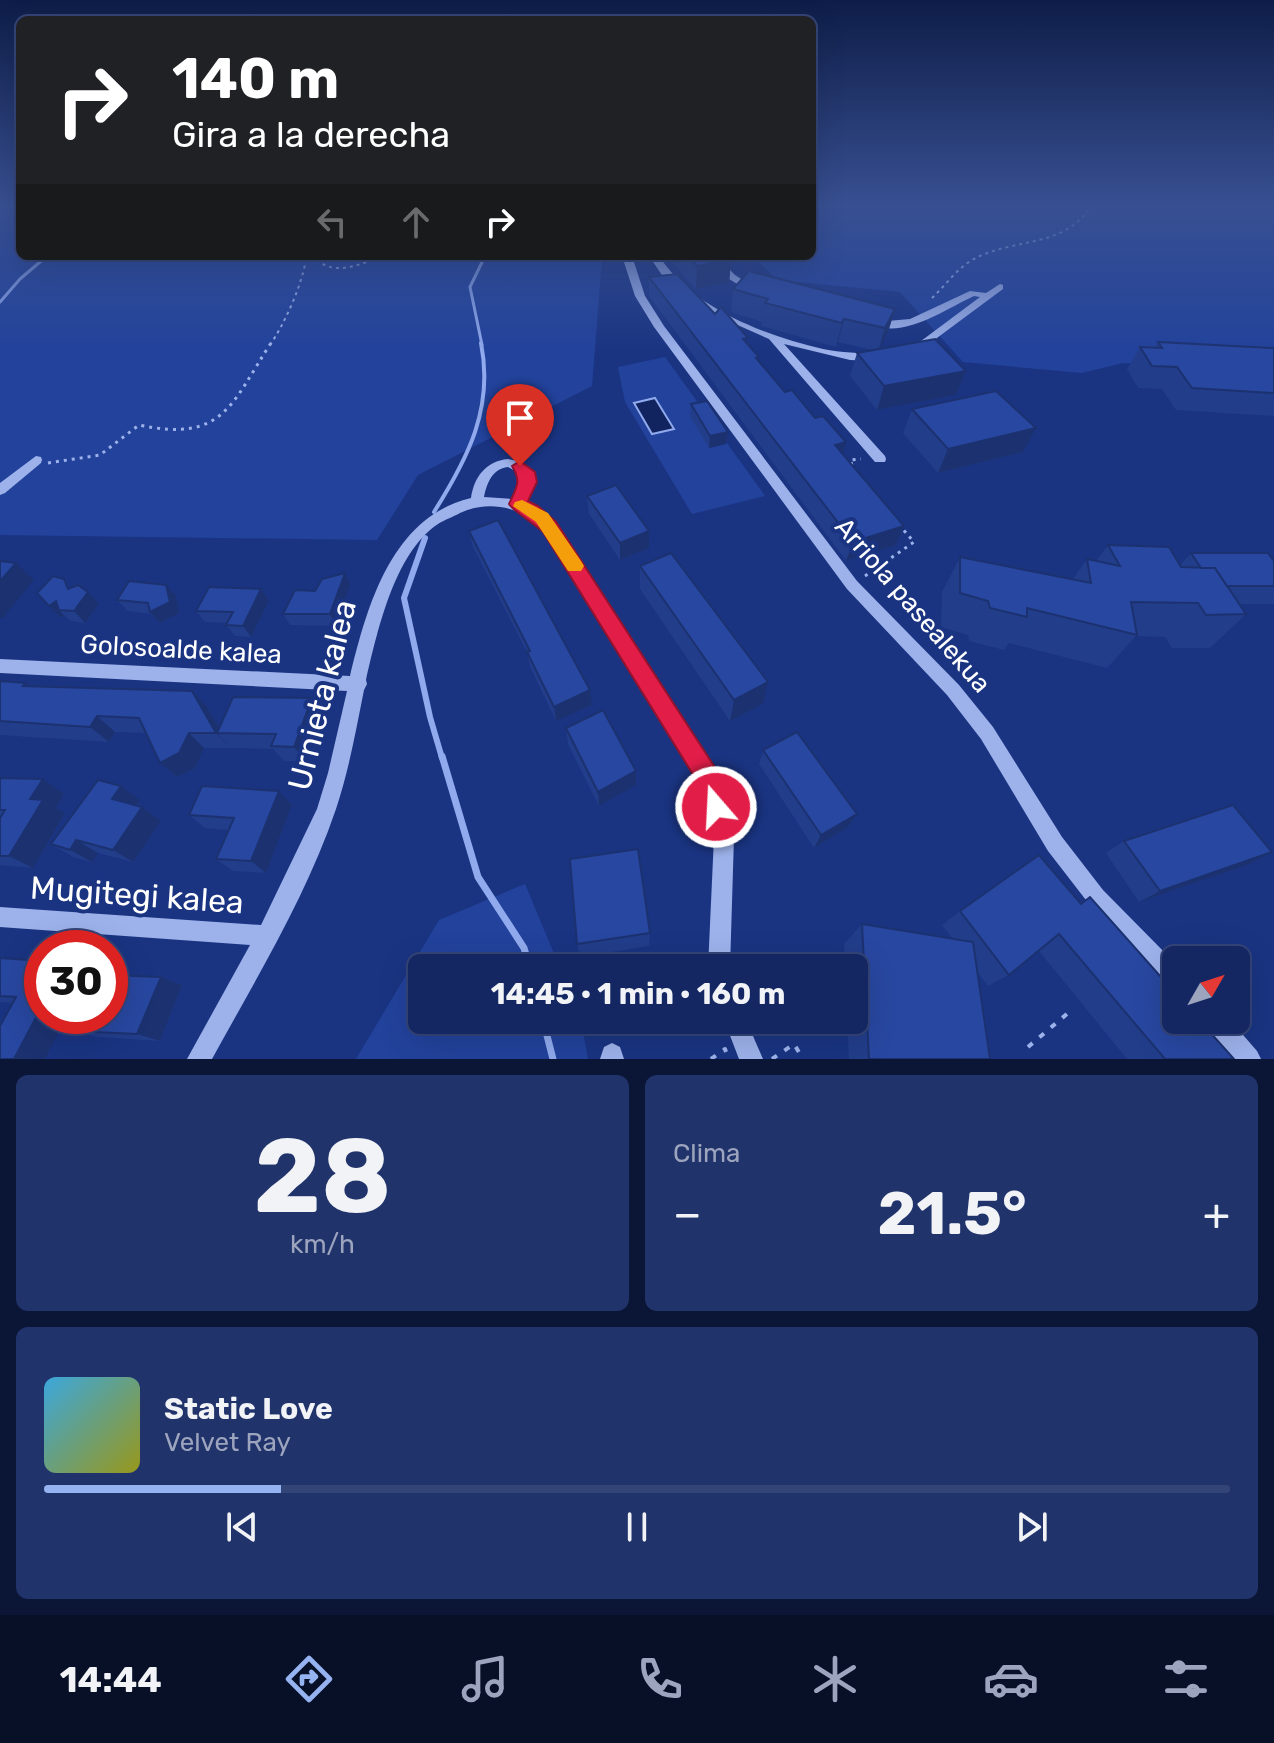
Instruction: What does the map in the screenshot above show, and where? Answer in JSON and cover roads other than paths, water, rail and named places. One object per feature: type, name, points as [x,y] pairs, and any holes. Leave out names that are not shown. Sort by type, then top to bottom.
[{"type":"street","name":"Arriola pasealekua","points":[[628,260],[640,296],[659,327],[852,585],[953,690],[987,733],[1055,844],[1088,887],[1162,965]]},
{"type":"street","points":[[656,260],[665,274],[695,297],[773,339],[838,357],[887,358]]},
{"type":"street","points":[[715,260],[743,286],[773,296]]},
{"type":"street","points":[[899,354],[928,342],[1000,287]]},
{"type":"street","points":[[861,319],[899,327],[929,317],[973,293],[988,296]]},
{"type":"street","points":[[773,339],[880,459]]},
{"type":"street","points":[[0,490],[33,464]]},
{"type":"street","points":[[477,502],[480,481],[486,471],[497,464],[511,464],[527,472],[528,482],[517,504],[532,510],[550,527],[708,777],[724,837],[720,954]]},
{"type":"street","name":"Urnieta kalea","points":[[199,1059],[269,936],[327,807],[377,599],[415,536],[435,518],[477,502],[491,500],[517,504]]},
{"type":"street","name":"Golosoalde kalea","points":[[0,666],[359,684]]},
{"type":"street","name":"Mugitegi kalea","points":[[0,917],[269,936]]},
{"type":"street","points":[[741,1034],[751,1059]]},
{"type":"street","points":[[1227,1034],[1249,1059]]},
{"type":"waterway","points":[[0,302],[42,260]]},
{"type":"waterway","points":[[482,345],[470,287],[483,260]]},
{"type":"waterway","points":[[434,512],[458,472],[481,411],[484,389],[481,343]]},
{"type":"waterway","points":[[425,538],[404,598],[442,758]]},
{"type":"waterway","points":[[442,756],[478,877],[526,954]]},
{"type":"waterway","points":[[547,1034],[553,1059]]}]
